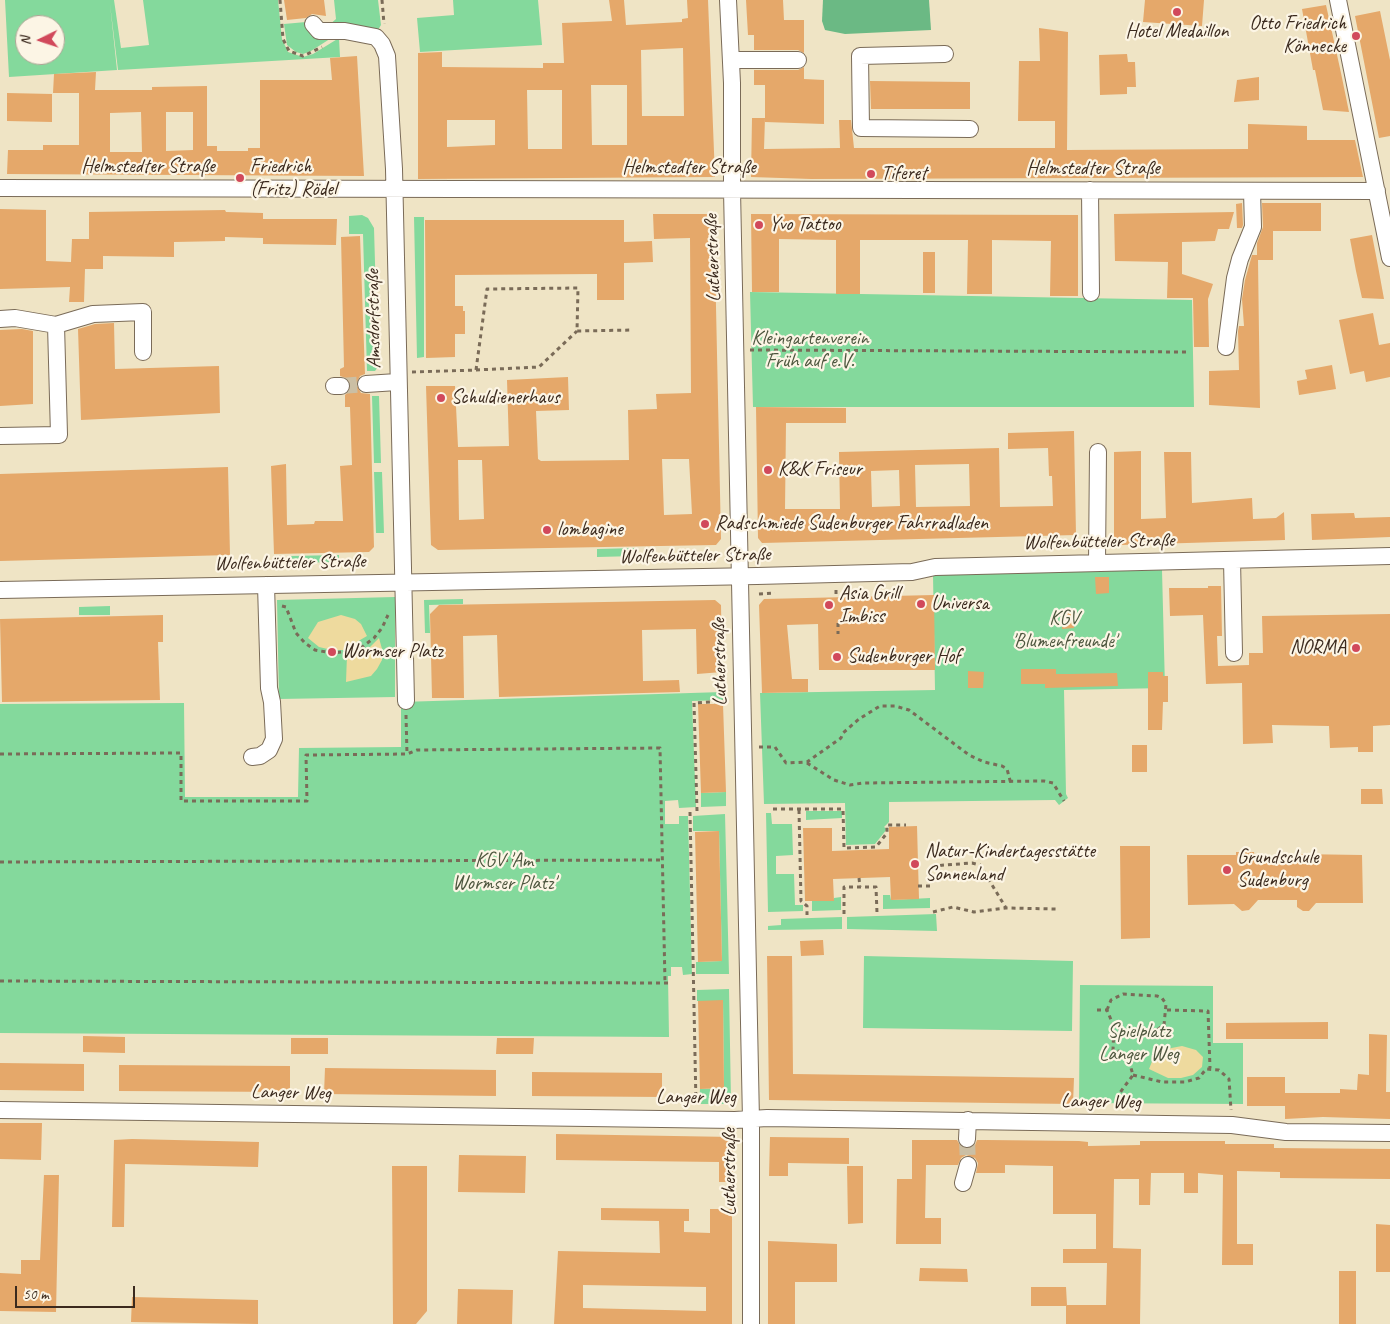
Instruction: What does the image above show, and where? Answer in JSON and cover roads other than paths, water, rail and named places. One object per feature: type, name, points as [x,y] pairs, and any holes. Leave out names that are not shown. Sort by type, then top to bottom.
[{"type":"street","name":"Lutherstraße","points":[[728,0],[731,60],[739,576],[751,1120],[751,1324]]},
{"type":"street","points":[[1338,0],[1390,258]]},
{"type":"street","name":"Amsdorfstraße","points":[[312,24],[319,31],[345,32],[376,37],[382,44],[387,56],[394,169],[392,188],[402,582]]},
{"type":"street","points":[[945,54],[860,56],[862,128],[970,128]]},
{"type":"street","points":[[731,60],[798,60]]},
{"type":"street","name":"Helmstedter Straße","points":[[0,188],[1377,191]]},
{"type":"street","points":[[1090,190],[1091,294]]},
{"type":"street","points":[[1226,347],[1240,259],[1253,227],[1252,191]]},
{"type":"street","points":[[0,319],[15,318],[56,325],[93,314],[143,312],[143,352]]},
{"type":"street","points":[[0,436],[59,435],[56,325]]},
{"type":"street","points":[[366,384],[397,377]]},
{"type":"street","points":[[1098,452],[1098,563]]},
{"type":"street","name":"Wolfenbütteler Straße","points":[[0,590],[912,572],[935,567],[1390,556]]},
{"type":"street","points":[[1232,560],[1234,653]]},
{"type":"street","points":[[402,582],[406,701]]},
{"type":"street","points":[[252,757],[260,756],[269,750],[274,739],[272,702],[269,688],[266,585]]},
{"type":"street","name":"Langer Weg","points":[[0,1110],[696,1120],[968,1120],[1232,1125],[1286,1132],[1390,1133]]},
{"type":"street","points":[[967,1140],[968,1120]]},
{"type":"street","points":[[963,1184],[968,1165]]},
{"type":"tunnel","points":[[341,386],[366,384]]},
{"type":"tunnel","points":[[967,1139],[968,1165]]},
{"type":"place","name":"Hotel Medaillon","points":[[1177,12]]},
{"type":"place","name":"Otto Friedrich Könnecke","points":[[1356,36]]},
{"type":"place","name":"Tiferet","points":[[871,174]]},
{"type":"place","name":"Friedrich (Fritz) Rödel","points":[[240,178]]},
{"type":"place","name":"Yvo Tattoo","points":[[759,225]]},
{"type":"place","name":"Schuldienerhaus","points":[[441,398]]},
{"type":"place","name":"K&K Friseur","points":[[768,470]]},
{"type":"place","name":"Radschmiede Sudenburger Fahrradladen","points":[[705,524]]},
{"type":"place","name":"lombagine","points":[[547,530]]},
{"type":"place","name":"Universa","points":[[921,604]]},
{"type":"place","name":"Asia Grill Imbiss","points":[[829,605]]},
{"type":"place","name":"NORMA","points":[[1356,648]]},
{"type":"place","name":"Wormser Platz","points":[[332,652]]},
{"type":"place","name":"Sudenburger Hof","points":[[837,657]]},
{"type":"place","name":"Natur-Kindertagesstätte Sonnenland","points":[[915,864]]},
{"type":"place","name":"Grundschule Sudenburg","points":[[1227,870]]},
{"type":"park label","name":"Kleingartenverein Früh auf e.V.","points":[[810,350]]},
{"type":"park label","name":"KGV 'Blumenfreunde'","points":[[1064,630]]},
{"type":"park label","name":"KGV 'Am Wormser Platz'","points":[[504,872]]},
{"type":"park label","name":"Spielplatz Langer Weg","points":[[1139,1044]]}]
